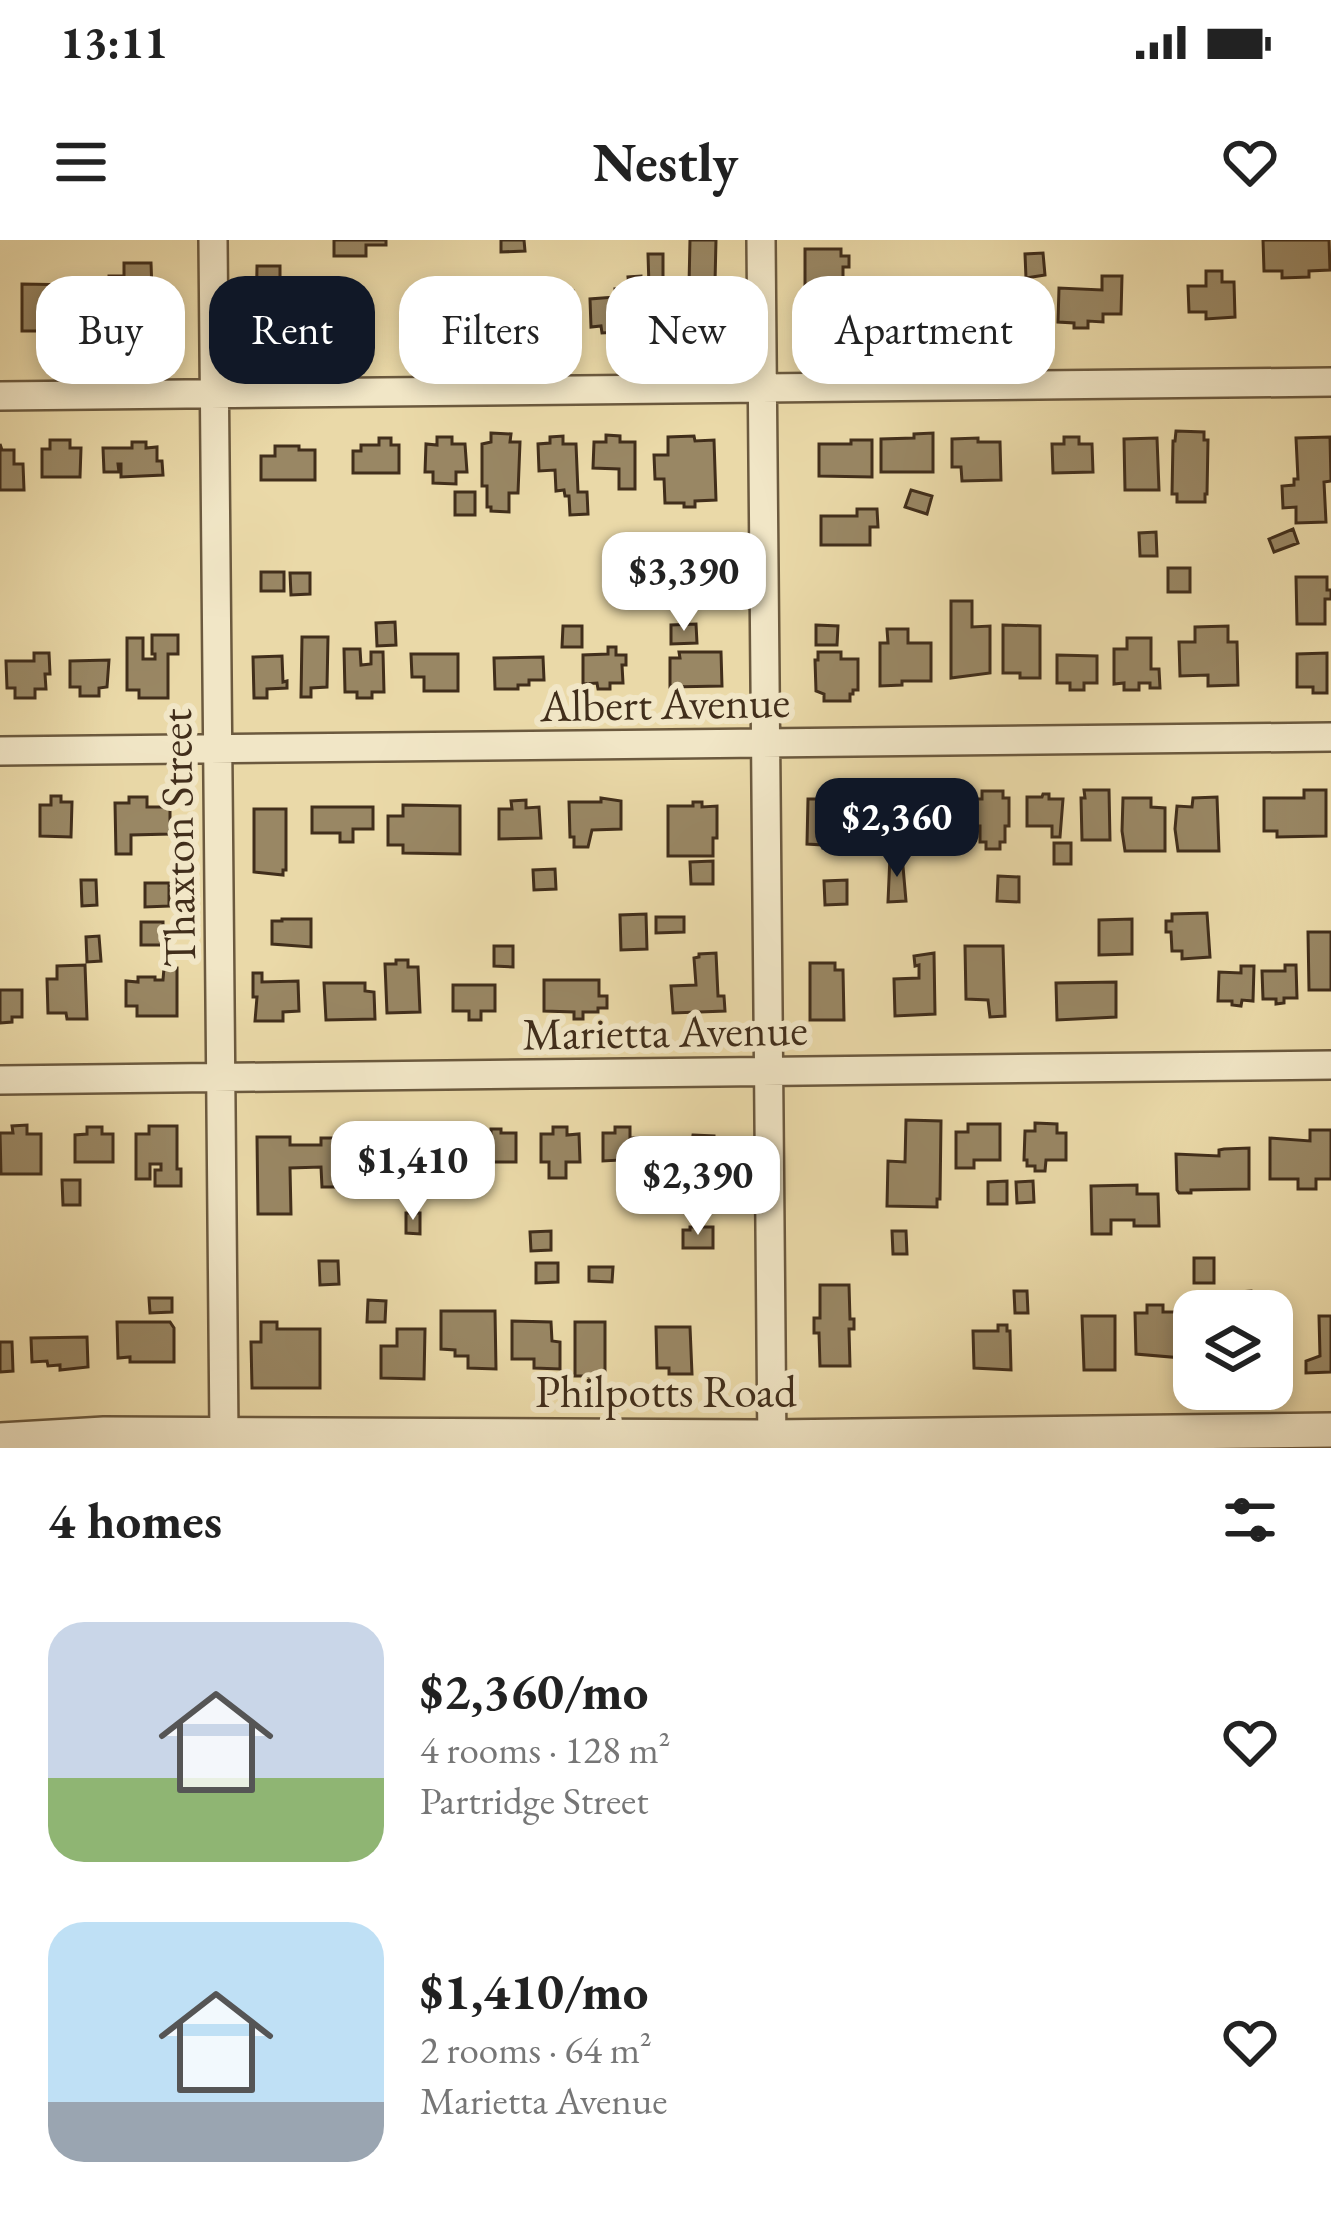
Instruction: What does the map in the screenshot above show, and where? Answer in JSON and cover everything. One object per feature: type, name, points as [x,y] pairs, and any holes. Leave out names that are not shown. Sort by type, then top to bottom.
[{"type":"street","name":"Thaxton Street","points":[[213,240],[224,1435]]},
{"type":"street","points":[[761,240],[772,1443]]},
{"type":"street","points":[[0,396],[1331,382]]},
{"type":"street","name":"Albert Avenue","points":[[0,751],[1331,737]]},
{"type":"street","name":"Marietta Avenue","points":[[0,1080],[1331,1065]]},
{"type":"street","name":"Philpotts Road","points":[[0,1440],[224,1435],[772,1443],[1331,1430]]},
{"type":"building","points":[[334,240],[386,240],[386,245],[366,245],[366,256],[334,256]]},
{"type":"building","points":[[501,240],[524,240],[525,251],[501,252]]},
{"type":"building","points":[[690,240],[716,240],[715,276],[689,276]]},
{"type":"building","points":[[1263,240],[1329,240],[1330,270],[1282,278],[1282,271],[1264,271]]},
{"type":"building","points":[[805,249],[841,249],[841,256],[849,256],[843,276],[805,276]]},
{"type":"building","points":[[1043,253],[1045,275],[1026,276],[1025,254]]},
{"type":"building","points":[[648,254],[663,254],[663,276],[649,276]]},
{"type":"building","points":[[124,263],[151,263],[151,276],[124,276]]},
{"type":"building","points":[[257,266],[280,266],[280,276],[257,276]]},
{"type":"building","points":[[1206,271],[1222,271],[1222,282],[1234,282],[1235,317],[1206,319],[1206,312],[1189,312],[1188,286],[1206,286]]},
{"type":"building","points":[[1102,276],[1122,276],[1121,314],[1103,314],[1103,322],[1088,321],[1088,328],[1058,322],[1059,288],[1102,290]]},
{"type":"building","points":[[22,284],[36,284],[36,331],[22,331]]},
{"type":"building","points":[[606,298],[606,333],[601,326],[591,327],[590,299]]},
{"type":"building","points":[[1176,431],[1204,432],[1208,440],[1205,502],[1177,502],[1177,494],[1172,494]]},
{"type":"building","points":[[491,433],[511,434],[510,442],[520,442],[518,493],[509,493],[509,512],[491,511],[487,486],[482,486],[482,444],[491,442]]},
{"type":"building","points":[[933,433],[933,472],[881,472],[881,439]]},
{"type":"building","points":[[606,435],[635,442],[635,489],[619,489],[619,469],[593,468],[594,442],[606,442]]},
{"type":"building","points":[[563,436],[563,444],[576,444],[578,492],[587,492],[588,514],[570,515],[569,496],[564,490],[556,491],[555,470],[539,471],[538,444]]},
{"type":"building","points":[[694,436],[695,441],[714,440],[716,500],[695,501],[695,507],[665,503],[664,479],[655,479],[654,455],[668,455],[668,437]]},
{"type":"building","points":[[437,437],[452,437],[452,444],[465,444],[467,472],[456,472],[456,484],[433,483],[433,472],[425,472],[426,444],[437,445]]},
{"type":"building","points":[[1064,437],[1079,437],[1079,444],[1092,444],[1093,472],[1053,473],[1052,444],[1064,444]]},
{"type":"building","points":[[1330,437],[1331,481],[1324,482],[1326,522],[1296,523],[1296,507],[1283,508],[1282,486],[1294,485],[1298,479],[1296,438]]},
{"type":"building","points":[[379,438],[391,438],[391,445],[399,445],[399,473],[353,473],[353,451],[361,451],[361,445],[379,445]]},
{"type":"building","points":[[978,438],[978,442],[1000,442],[1001,480],[962,481],[961,467],[952,467],[952,439]]},
{"type":"building","points":[[1157,438],[1159,490],[1125,490],[1124,439]]},
{"type":"building","points":[[50,440],[70,440],[70,448],[81,448],[80,477],[42,477],[42,449],[50,449]]},
{"type":"building","points":[[851,440],[872,440],[872,477],[819,476],[819,444],[851,444]]},
{"type":"building","points":[[132,442],[157,447],[163,475],[121,477],[121,464],[119,472],[104,472],[103,448],[132,448]]},
{"type":"building","points":[[0,444],[2,450],[14,450],[14,464],[23,464],[24,490],[0,490]]},
{"type":"building","points":[[275,446],[315,450],[315,480],[261,480],[261,456],[275,456]]},
{"type":"building","points":[[911,490],[932,496],[927,514],[905,507]]},
{"type":"building","points":[[455,492],[475,492],[475,515],[455,515]]},
{"type":"building","points":[[857,509],[877,509],[878,527],[870,527],[870,545],[821,545],[821,516],[857,516]]},
{"type":"building","points":[[1293,529],[1298,543],[1274,552],[1269,539]]},
{"type":"building","points":[[1156,532],[1157,556],[1140,556],[1139,533]]},
{"type":"building","points":[[1168,568],[1190,568],[1190,592],[1168,592]]},
{"type":"building","points":[[261,572],[284,572],[284,591],[261,591]]},
{"type":"building","points":[[290,573],[310,573],[310,594],[291,595]]},
{"type":"building","points":[[1296,577],[1327,577],[1331,599],[1325,599],[1325,624],[1297,624]]},
{"type":"building","points":[[951,601],[972,601],[972,627],[990,626],[990,673],[951,678]]},
{"type":"building","points":[[395,622],[396,645],[377,646],[376,623]]},
{"type":"building","points":[[696,624],[697,643],[671,644],[671,625]]},
{"type":"building","points":[[816,625],[838,626],[837,645],[816,645]]},
{"type":"building","points":[[1003,625],[1040,626],[1040,678],[1003,673]]},
{"type":"building","points":[[563,626],[582,626],[582,647],[562,647]]},
{"type":"building","points":[[1228,626],[1228,642],[1237,642],[1238,685],[1208,686],[1208,675],[1180,676],[1179,642],[1195,642],[1195,627]]},
{"type":"building","points":[[887,629],[908,629],[908,643],[931,643],[931,681],[880,686],[880,643],[888,643]]},
{"type":"building","points":[[152,635],[178,635],[178,654],[168,654],[168,698],[139,698],[139,690],[127,690],[127,638],[143,638],[143,659],[155,659]]},
{"type":"building","points":[[302,637],[328,637],[327,687],[311,688],[311,697],[301,697]]},
{"type":"building","points":[[1127,638],[1151,638],[1151,669],[1159,669],[1160,688],[1139,683],[1139,690],[1124,690],[1124,683],[1114,684],[1114,649],[1127,649]]},
{"type":"building","points":[[608,647],[616,647],[616,655],[626,655],[623,683],[610,683],[610,689],[583,684],[583,655],[608,654]]},
{"type":"building","points":[[344,649],[360,649],[361,665],[371,664],[371,652],[383,652],[384,692],[357,698],[357,692],[345,692]]},
{"type":"building","points":[[679,652],[721,652],[722,686],[670,687],[670,658],[680,658]]},
{"type":"building","points":[[818,652],[841,652],[841,659],[858,659],[858,690],[850,694],[850,701],[824,701],[824,694],[816,691]]},
{"type":"building","points":[[34,653],[49,653],[46,689],[35,689],[35,698],[15,698],[15,688],[7,688],[6,661],[34,661]]},
{"type":"building","points":[[1327,653],[1327,693],[1297,687],[1297,654]]},
{"type":"building","points":[[411,654],[458,654],[458,691],[424,691],[424,677],[412,677]]},
{"type":"building","points":[[1057,655],[1097,656],[1097,683],[1070,690],[1070,683],[1057,683]]},
{"type":"building","points":[[282,656],[287,688],[267,689],[267,698],[254,698],[253,657]]},
{"type":"building","points":[[543,657],[544,680],[529,680],[529,685],[518,685],[518,689],[495,689],[494,658]]},
{"type":"building","points":[[109,660],[107,687],[99,688],[99,696],[80,696],[80,687],[70,687],[70,661]]},
{"type":"building","points":[[1084,790],[1109,790],[1110,840],[1082,840]]},
{"type":"building","points":[[1304,790],[1326,790],[1326,836],[1277,837],[1277,831],[1264,831],[1264,798],[1304,798]]},
{"type":"building","points":[[982,791],[1003,791],[1003,798],[1009,798],[1009,826],[1005,826],[1000,849],[986,849],[986,842],[980,842],[980,826],[970,826],[970,799],[982,799]]},
{"type":"building","points":[[1043,794],[1063,799],[1060,837],[1052,837],[1052,826],[1027,826],[1027,797]]},
{"type":"building","points":[[51,796],[72,802],[71,837],[40,836],[40,805],[51,805]]},
{"type":"building","points":[[129,797],[147,797],[147,807],[170,807],[170,834],[131,835],[131,854],[116,854],[115,803],[129,803]]},
{"type":"building","points":[[1217,797],[1219,851],[1178,851],[1177,806],[1192,807],[1193,798]]},
{"type":"building","points":[[601,798],[621,801],[621,829],[592,830],[588,847],[574,847],[569,802],[601,802]]},
{"type":"building","points":[[914,798],[950,799],[948,833],[914,827]]},
{"type":"building","points":[[1123,798],[1151,798],[1151,807],[1165,808],[1165,851],[1125,851]]},
{"type":"building","points":[[808,799],[845,799],[845,845],[807,844]]},
{"type":"building","points":[[858,799],[896,800],[892,842],[871,842],[871,827],[858,827]]},
{"type":"building","points":[[526,800],[526,808],[539,807],[541,838],[499,839],[499,809],[512,809],[511,801]]},
{"type":"building","points":[[693,802],[717,806],[713,856],[668,856],[668,806],[693,806]]},
{"type":"building","points":[[403,805],[460,806],[460,854],[403,853],[403,845],[388,845],[388,816],[403,816]]},
{"type":"building","points":[[312,807],[373,807],[373,829],[353,829],[353,842],[340,842],[340,833],[312,833]]},
{"type":"building","points":[[254,809],[286,809],[283,875],[254,872]]},
{"type":"building","points":[[1054,843],[1071,843],[1071,864],[1054,864]]},
{"type":"building","points":[[902,855],[906,901],[888,902],[890,856]]},
{"type":"building","points":[[713,861],[713,884],[691,884],[690,862]]},
{"type":"building","points":[[555,869],[556,889],[534,890],[533,870]]},
{"type":"building","points":[[998,876],[1019,877],[1019,902],[997,901]]},
{"type":"building","points":[[81,880],[96,880],[97,905],[82,906]]},
{"type":"building","points":[[847,880],[847,904],[825,905],[824,881]]},
{"type":"building","points":[[145,883],[169,883],[169,906],[145,907]]},
{"type":"building","points":[[1207,913],[1210,957],[1182,959],[1182,951],[1172,951],[1166,921],[1172,921],[1172,914]]},
{"type":"building","points":[[646,914],[647,949],[621,950],[620,915]]},
{"type":"building","points":[[656,917],[684,917],[684,932],[656,933]]},
{"type":"building","points":[[311,919],[311,947],[272,944],[272,921]]},
{"type":"building","points":[[1132,919],[1132,954],[1099,955],[1099,920]]},
{"type":"building","points":[[141,922],[163,922],[163,945],[141,945]]},
{"type":"building","points":[[1308,932],[1331,932],[1331,990],[1309,990]]},
{"type":"building","points":[[99,936],[101,961],[87,962],[86,937]]},
{"type":"building","points":[[494,946],[513,946],[513,967],[494,966]]},
{"type":"building","points":[[965,946],[1003,946],[1005,1016],[990,1017],[988,1000],[966,999]]},
{"type":"building","points":[[716,953],[718,996],[724,996],[725,1011],[673,1013],[671,986],[696,985],[694,958]]},
{"type":"building","points":[[934,953],[935,1014],[895,1016],[894,979],[919,978],[914,956]]},
{"type":"building","points":[[396,960],[408,960],[408,967],[418,967],[420,1012],[387,1013],[385,964],[396,964]]},
{"type":"building","points":[[810,963],[835,963],[835,970],[843,970],[844,1020],[810,1020]]},
{"type":"building","points":[[85,965],[87,1019],[48,1013],[47,979],[57,979],[57,966]]},
{"type":"building","points":[[1285,965],[1296,965],[1297,998],[1276,1004],[1276,999],[1263,999],[1262,971],[1285,971]]},
{"type":"building","points":[[1241,966],[1254,966],[1253,1001],[1242,1000],[1241,1006],[1218,1001],[1219,972],[1241,973]]},
{"type":"building","points":[[164,968],[177,968],[177,1016],[137,1016],[137,1006],[126,1006],[126,981],[138,982],[138,977],[163,980]]},
{"type":"building","points":[[253,973],[262,973],[262,982],[298,981],[299,1011],[283,1012],[283,1021],[255,1021]]},
{"type":"building","points":[[544,980],[599,980],[599,996],[607,996],[607,1008],[583,1012],[583,1019],[574,1019],[574,1012],[544,1011]]},
{"type":"building","points":[[1116,982],[1116,1017],[1057,1020],[1056,983]]},
{"type":"building","points":[[324,983],[365,983],[365,991],[374,992],[375,1019],[326,1020]]},
{"type":"building","points":[[453,985],[495,985],[495,1011],[481,1011],[481,1020],[469,1020],[469,1011],[453,1011]]},
{"type":"building","points":[[0,990],[22,990],[22,1017],[0,1023]]},
{"type":"building","points":[[906,1120],[941,1121],[937,1207],[887,1206],[888,1161],[905,1162]]},
{"type":"building","points":[[1035,1123],[1057,1124],[1057,1133],[1066,1133],[1066,1160],[1046,1160],[1045,1171],[1035,1171],[1024,1160],[1025,1131],[1035,1131]]},
{"type":"building","points":[[968,1124],[1000,1124],[1000,1160],[974,1160],[974,1168],[956,1168],[956,1132],[968,1132]]},
{"type":"building","points":[[27,1125],[27,1134],[41,1134],[41,1174],[1,1174],[0,1133],[13,1133],[12,1126]]},
{"type":"building","points":[[149,1126],[177,1126],[181,1186],[155,1186],[155,1170],[161,1170],[161,1164],[150,1164],[150,1179],[136,1179],[136,1134],[149,1134]]},
{"type":"building","points":[[87,1127],[102,1127],[102,1134],[113,1134],[113,1162],[75,1162],[75,1135],[87,1134]]},
{"type":"building","points":[[553,1127],[567,1127],[567,1135],[579,1134],[580,1162],[566,1162],[566,1178],[549,1178],[549,1162],[541,1162],[541,1134],[553,1134]]},
{"type":"building","points":[[615,1127],[630,1127],[630,1138],[642,1138],[643,1186],[620,1186],[620,1160],[603,1161],[603,1133],[615,1133]]},
{"type":"building","points":[[365,1129],[393,1136],[392,1164],[352,1163],[353,1136],[365,1137]]},
{"type":"building","points":[[426,1129],[442,1129],[442,1135],[455,1136],[454,1163],[416,1163],[416,1135],[426,1135]]},
{"type":"building","points":[[491,1129],[516,1133],[516,1162],[478,1162],[478,1135],[491,1135]]},
{"type":"building","points":[[1310,1130],[1331,1130],[1331,1179],[1316,1179],[1316,1189],[1298,1189],[1298,1179],[1270,1179],[1270,1138],[1310,1141]]},
{"type":"building","points":[[693,1135],[714,1136],[714,1145],[719,1145],[720,1189],[701,1189],[700,1202],[672,1201],[673,1143],[692,1143]]},
{"type":"building","points":[[257,1137],[290,1137],[290,1145],[321,1145],[321,1138],[335,1138],[335,1187],[322,1187],[321,1167],[290,1168],[291,1214],[258,1214]]},
{"type":"building","points":[[1249,1148],[1249,1189],[1177,1190],[1176,1154],[1219,1156],[1219,1150]]},
{"type":"building","points":[[62,1180],[80,1180],[80,1205],[63,1205]]},
{"type":"building","points":[[1007,1181],[1007,1204],[988,1204],[988,1182]]},
{"type":"building","points":[[1033,1181],[1034,1202],[1017,1203],[1016,1182]]},
{"type":"building","points":[[1137,1185],[1137,1194],[1158,1194],[1159,1226],[1111,1220],[1111,1234],[1092,1234],[1091,1186]]},
{"type":"building","points":[[406,1213],[420,1213],[420,1234],[406,1233]]},
{"type":"building","points":[[713,1227],[713,1248],[683,1248],[683,1230]]},
{"type":"building","points":[[551,1231],[551,1250],[531,1251],[530,1232]]},
{"type":"building","points":[[892,1231],[906,1231],[907,1254],[893,1254]]},
{"type":"building","points":[[1194,1258],[1214,1258],[1214,1283],[1194,1283]]},
{"type":"building","points":[[319,1261],[338,1261],[339,1284],[320,1285]]},
{"type":"building","points":[[536,1263],[558,1263],[558,1282],[536,1283]]},
{"type":"building","points":[[589,1267],[613,1267],[612,1282],[589,1281]]},
{"type":"building","points":[[820,1285],[849,1285],[850,1319],[854,1319],[854,1329],[849,1329],[850,1366],[820,1366],[814,1318],[820,1318]]},
{"type":"building","points":[[1014,1291],[1027,1291],[1028,1313],[1015,1313]]},
{"type":"building","points":[[149,1298],[172,1298],[172,1312],[150,1313]]},
{"type":"building","points":[[368,1300],[386,1301],[385,1322],[367,1322]]},
{"type":"building","points":[[1147,1305],[1163,1305],[1163,1312],[1173,1312],[1173,1357],[1136,1354],[1135,1313],[1147,1313]]},
{"type":"building","points":[[441,1311],[495,1311],[496,1369],[468,1368],[468,1356],[441,1349]]},
{"type":"building","points":[[1082,1316],[1115,1316],[1115,1370],[1084,1370]]},
{"type":"building","points":[[1319,1316],[1331,1316],[1331,1372],[1306,1373],[1306,1361],[1320,1356]]},
{"type":"building","points":[[512,1321],[551,1322],[552,1341],[560,1342],[560,1369],[534,1368],[534,1359],[512,1359]]},
{"type":"building","points":[[117,1322],[170,1322],[174,1362],[118,1358]]},
{"type":"building","points":[[261,1322],[277,1322],[277,1329],[320,1329],[320,1388],[252,1388],[251,1342],[261,1342]]},
{"type":"building","points":[[575,1322],[605,1322],[605,1376],[575,1376]]},
{"type":"building","points":[[998,1325],[1007,1325],[1010,1331],[1011,1370],[974,1368],[973,1331],[998,1331]]},
{"type":"building","points":[[656,1327],[690,1327],[692,1374],[669,1374],[669,1368],[657,1368]]},
{"type":"building","points":[[397,1329],[425,1329],[424,1379],[381,1378],[381,1346],[397,1346]]},
{"type":"building","points":[[87,1337],[88,1367],[60,1370],[60,1365],[48,1366],[47,1361],[32,1362],[31,1338]]},
{"type":"building","points":[[0,1342],[12,1342],[13,1371],[0,1372]]}]
